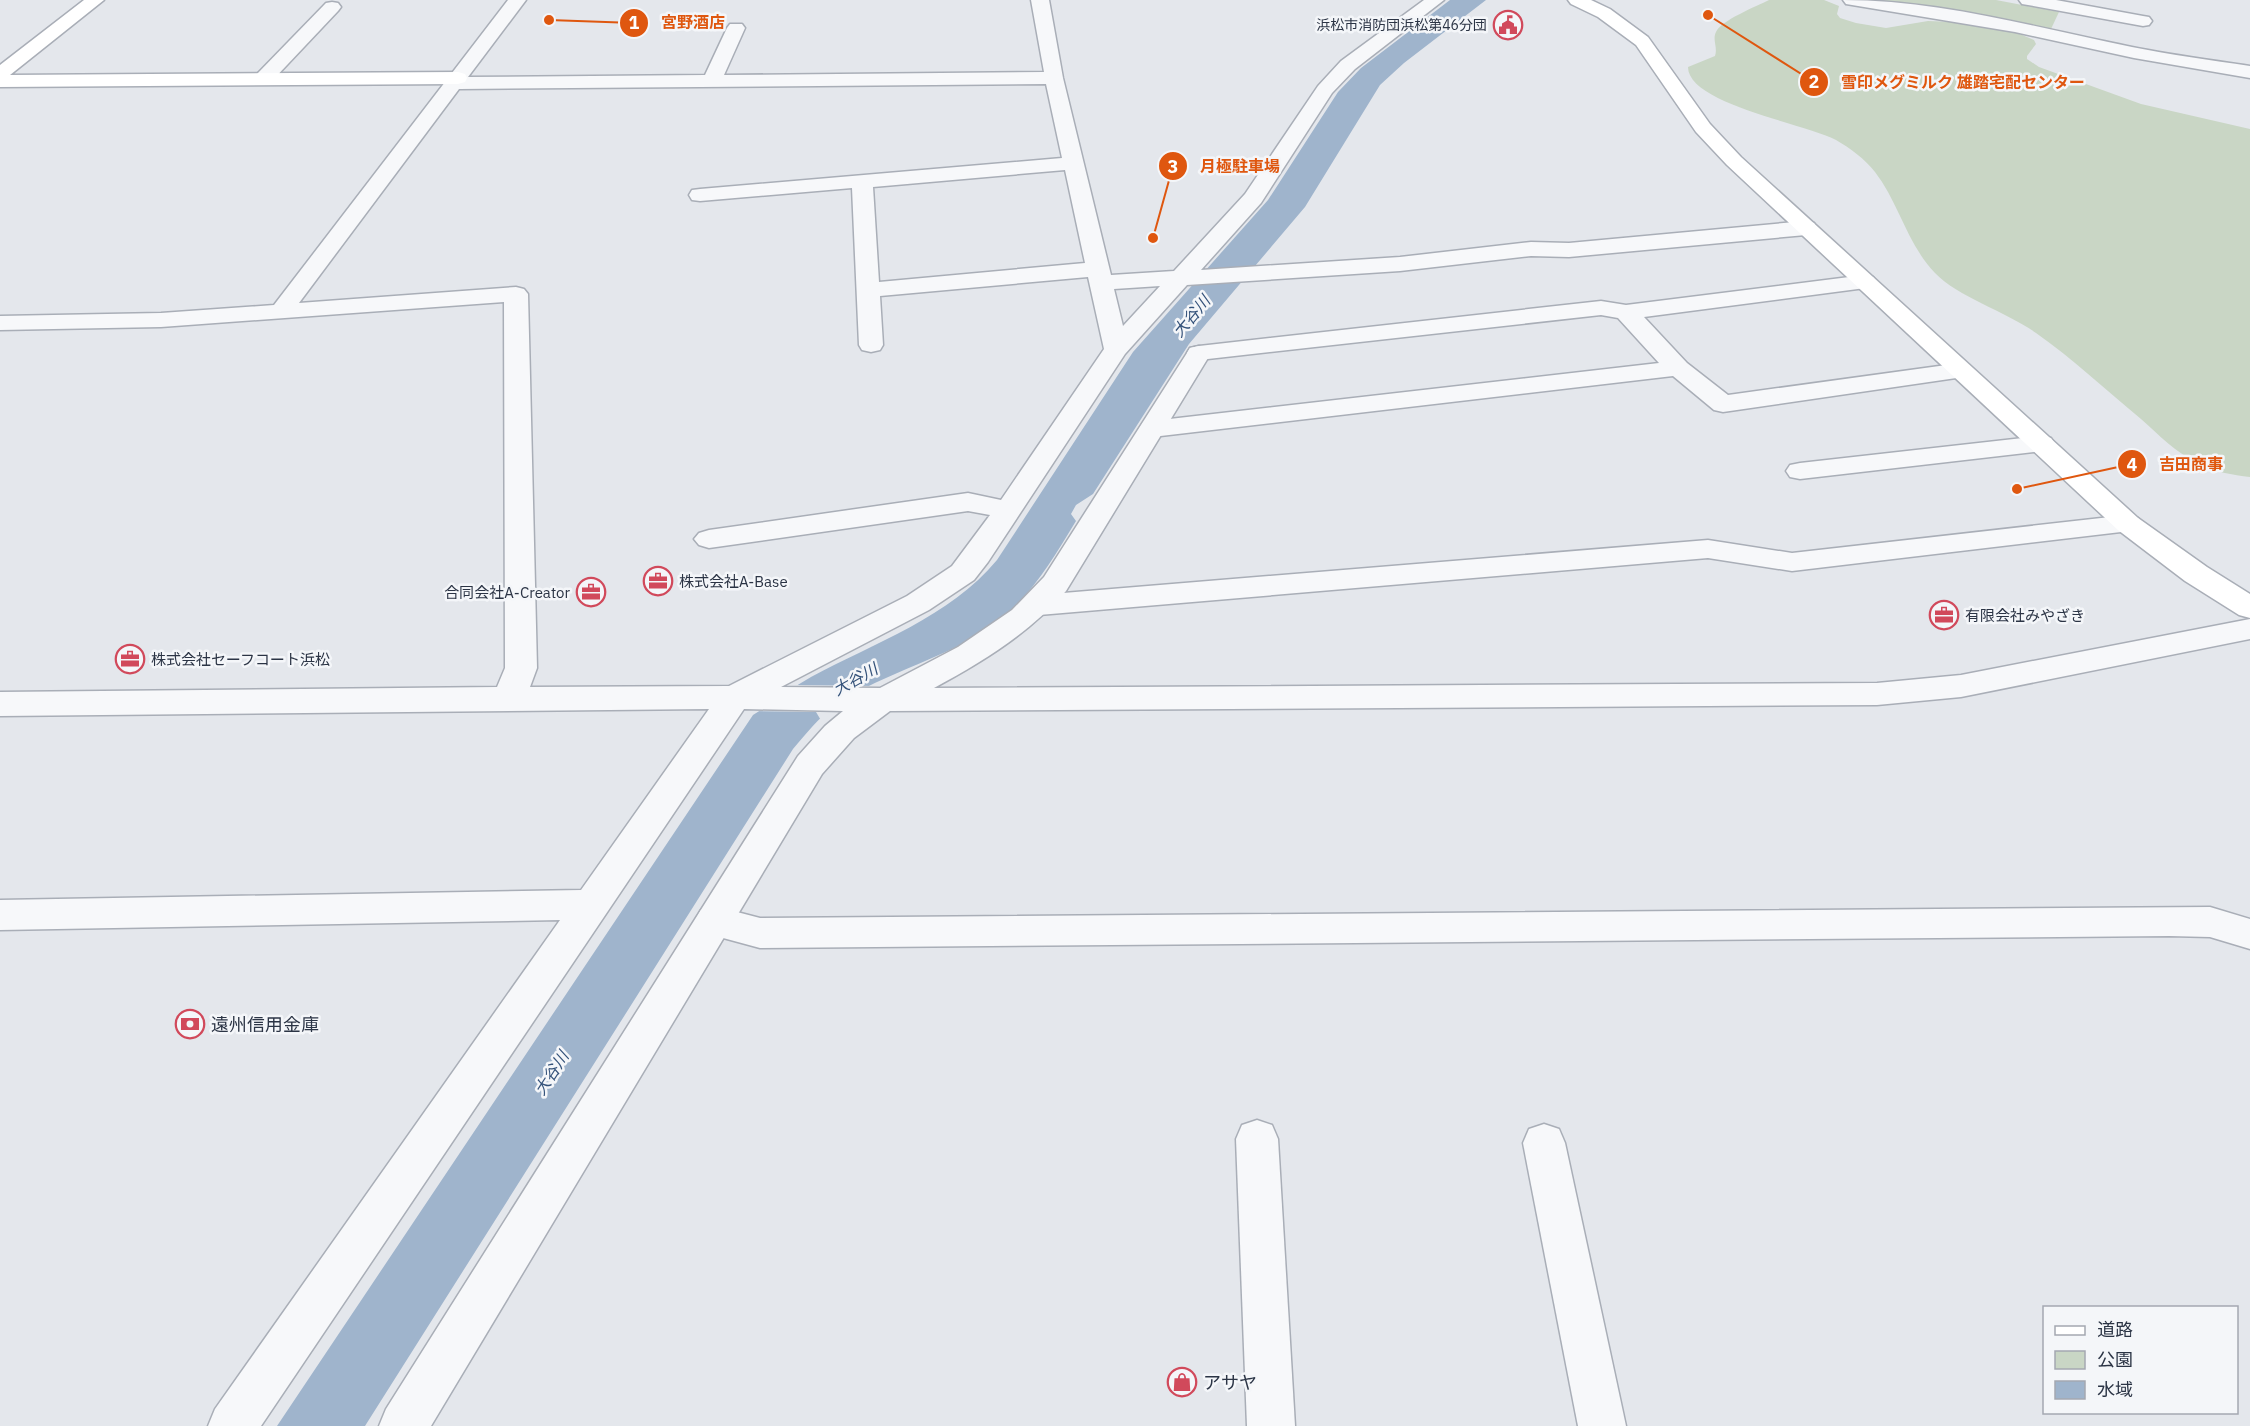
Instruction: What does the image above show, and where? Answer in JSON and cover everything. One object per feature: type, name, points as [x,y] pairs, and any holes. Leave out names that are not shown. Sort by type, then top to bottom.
[{"type":"street","points":[[0,74],[95,0]]},
{"type":"street","points":[[283,311],[517,0]]},
{"type":"street","points":[[1040,0],[1054,78],[1116,349]]},
{"type":"street","points":[[232,1426],[592,905],[754,697],[942,589],[963,573],[978,555],[1116,349],[1188,278],[1253,198],[1325,90],[1355,59],[1435,0]]},
{"type":"street","points":[[1577,0],[1604,13],[1642,41],[1717,144],[2128,524],[2187,568],[2250,608]]},
{"type":"street","points":[[1852,0],[2022,28],[2134,52],[2250,72]]},
{"type":"street","points":[[2028,0],[2143,21]]},
{"type":"street","points":[[2134,52],[2143,21],[2140,0]]},
{"type":"street","points":[[263,79],[332,8]]},
{"type":"street","points":[[712,81],[736,28]]},
{"type":"street","points":[[0,81],[263,79],[712,81],[1054,78]]},
{"type":"street","points":[[700,195],[1073,163]]},
{"type":"street","points":[[862,181],[871,345]]},
{"type":"street","points":[[868,290],[1100,276],[1188,278],[1424,262],[1531,249],[1587,248],[1806,228]]},
{"type":"street","points":[[403,1426],[817,756],[830,739],[856,718],[873,699],[985,648],[1039,605],[1055,584],[1199,353],[1601,308],[1626,312],[1865,282]]},
{"type":"street","points":[[0,322],[161,320],[516,294],[521,668],[509,699]]},
{"type":"street","points":[[1626,312],[1678,368],[1723,404],[1961,370]]},
{"type":"street","points":[[1152,429],[1678,368]]},
{"type":"street","points":[[1800,471],[2041,444]]},
{"type":"street","points":[[709,539],[968,502],[1008,510]]},
{"type":"street","points":[[1039,605],[1708,549],[1792,562],[2128,524]]},
{"type":"street","points":[[0,704],[754,697],[873,699],[1877,694],[1961,686],[2250,629]]},
{"type":"street","points":[[0,915],[592,905]]},
{"type":"street","points":[[714,921],[759,933],[2169,921],[2210,922],[2250,934]]},
{"type":"street","points":[[1257,1139],[1271,1426]]},
{"type":"street","points":[[1544,1143],[1602,1426]]},
{"type":"green space","points":[[1769,0],[1824,0],[1839,6],[1837,14],[1840,18],[1886,28],[1928,21],[1954,22],[2015,32],[2034,40],[2036,44],[2027,59],[2039,67],[2141,104],[2250,129],[2250,477],[2210,469],[2182,454],[2050,343],[2024,325],[1945,282],[1925,262],[1891,197],[1875,172],[1852,150],[1821,134],[1727,102],[1707,92],[1693,80],[1688,67],[1715,56],[1715,35],[1719,28],[1731,19]]},
{"type":"green space","points":[[1878,0],[1996,0],[2059,12],[2051,29]]},
{"type":"water","name":"大谷川","points":[[1450,0],[1486,0],[1404,63],[1380,85],[1305,207],[1189,344],[1093,494],[1076,505],[1071,514],[1076,521],[1043,573],[1024,597],[1013,609],[982,633],[940,655],[875,683],[835,706],[818,720],[793,749],[365,1426],[277,1426],[753,715],[811,677],[934,613],[957,598],[978,580],[997,560],[1133,352],[1268,200],[1338,92],[1361,68]]},
{"type":"pier","points":[[794,685],[878,686],[836,709],[822,722],[816,712],[753,711]]},
{"type":"place","name":"雪印メグミルク 雄踏宅配センター","points":[[1708,15]]},
{"type":"place","name":"宮野酒店","points":[[549,20]]},
{"type":"place","name":"浜松市消防団浜松第46分団","points":[[1508,25]]},
{"type":"place","name":"月極駐車場","points":[[1153,238]]},
{"type":"place","name":"吉田商事","points":[[2017,489]]},
{"type":"place","name":"株式会社A-Base","points":[[658,581]]},
{"type":"place","name":"合同会社A-Creator","points":[[591,592]]},
{"type":"place","name":"有限会社みやざき","points":[[1944,615]]},
{"type":"place","name":"株式会社セーフコート浜松","points":[[130,659]]},
{"type":"place","name":"遠州信用金庫","points":[[190,1024]]},
{"type":"place","name":"アサヤ","points":[[1182,1382]]}]
